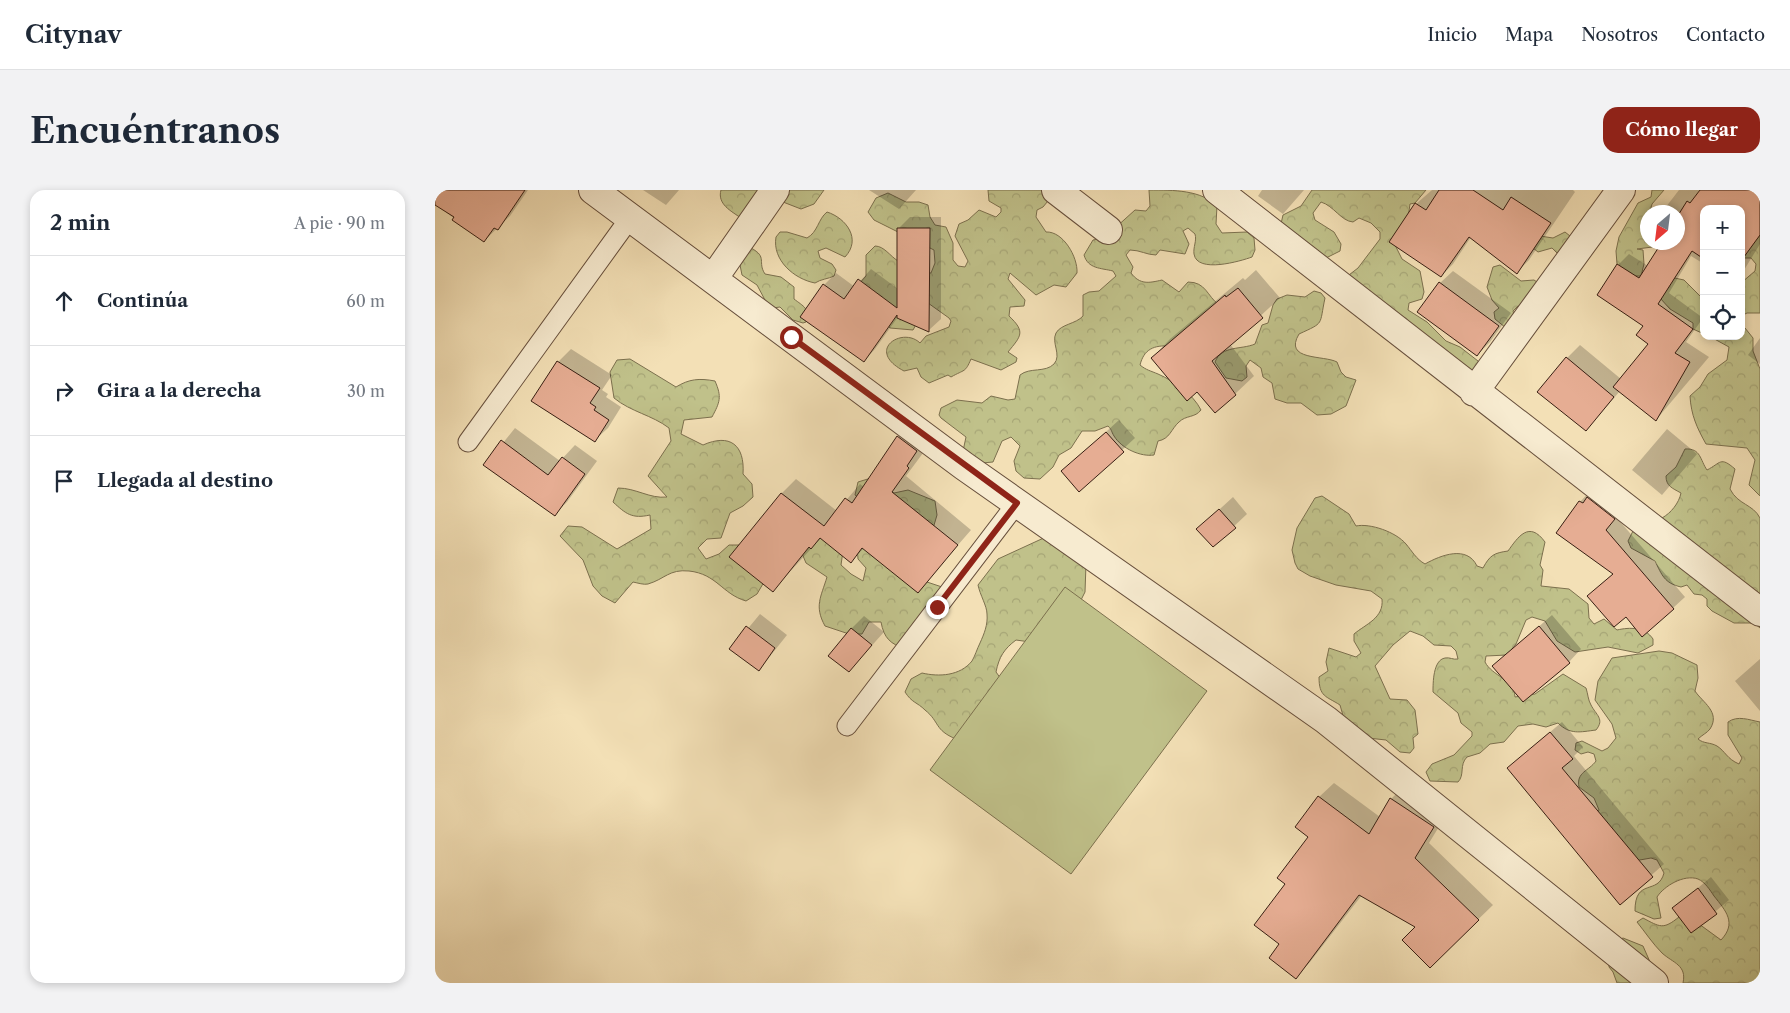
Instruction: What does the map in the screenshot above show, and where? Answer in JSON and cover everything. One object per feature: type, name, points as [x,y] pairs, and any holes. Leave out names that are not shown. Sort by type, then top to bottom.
[{"type":"street","points":[[593,190],[1017,503],[1326,720],[1654,983]]},
{"type":"street","points":[[713,279],[775,190]]},
{"type":"street","points":[[1056,190],[1108,230]]},
{"type":"street","points":[[1217,190],[1474,392],[1760,612]]},
{"type":"street","points":[[1474,392],[1621,190]]},
{"type":"lane","points":[[468,442],[630,218]]},
{"type":"lane","points":[[847,726],[1017,503]]},
{"type":"green space","points":[[721,190],[824,190],[814,204],[801,209],[783,202],[741,218],[729,210],[723,203],[720,195]]},
{"type":"green space","points":[[988,190],[1057,190],[1043,207],[1037,210],[1036,217],[1046,232],[1052,233],[1064,240],[1075,260],[1077,273],[1066,287],[1054,285],[1036,295],[1010,273],[1008,279],[1025,300],[1024,306],[1010,307],[1009,316],[1020,330],[1019,338],[1008,352],[1017,358],[1016,362],[1001,370],[971,359],[966,369],[951,377],[948,375],[929,383],[921,377],[917,368],[904,371],[893,363],[887,355],[887,348],[897,339],[905,337],[913,338],[920,343],[926,336],[949,327],[951,321],[949,318],[928,303],[913,330],[890,328],[857,286],[866,276],[866,255],[875,246],[884,249],[898,261],[909,267],[931,273],[935,263],[934,250],[874,220],[868,212],[876,198],[888,193],[906,202],[919,202],[928,205],[930,217],[935,225],[946,227],[953,243],[953,260],[958,266],[965,267],[968,261],[955,236],[959,224],[968,220],[979,210],[996,217],[1001,212],[1001,208],[989,201]]},
{"type":"green space","points":[[1149,190],[1186,192],[1203,197],[1217,206],[1216,224],[1222,233],[1247,232],[1254,238],[1255,250],[1252,257],[1220,264],[1211,265],[1197,260],[1194,254],[1195,234],[1188,228],[1183,231],[1189,244],[1185,254],[1160,250],[1156,255],[1153,255],[1130,250],[1126,255],[1133,267],[1131,273],[1138,280],[1149,282],[1162,280],[1179,292],[1188,282],[1199,284],[1219,305],[1170,346],[1155,347],[1147,352],[1140,365],[1170,380],[1183,389],[1198,404],[1201,410],[1182,420],[1168,436],[1158,441],[1154,455],[1143,455],[1122,445],[1117,441],[1108,426],[1095,431],[1082,431],[1071,448],[1059,455],[1053,467],[1040,479],[1024,478],[1016,471],[1014,461],[1020,446],[1011,437],[1002,441],[993,462],[982,463],[963,451],[966,437],[941,418],[939,415],[941,408],[957,400],[982,403],[991,396],[1008,400],[1015,399],[1020,375],[1028,371],[1050,367],[1054,364],[1057,357],[1055,337],[1058,330],[1083,316],[1083,295],[1099,291],[1116,276],[1113,271],[1092,265],[1086,260],[1084,255],[1093,240],[1104,238],[1135,210],[1146,211],[1150,206]]},
{"type":"green space","points":[[1312,190],[1426,190],[1415,203],[1410,204],[1408,218],[1396,247],[1402,259],[1420,271],[1424,292],[1422,299],[1409,303],[1408,310],[1427,322],[1446,341],[1460,347],[1478,361],[1481,366],[1472,372],[1345,278],[1358,268],[1380,239],[1380,232],[1371,223],[1359,218],[1353,222],[1349,221],[1321,202],[1313,213],[1315,220],[1334,232],[1341,244],[1340,251],[1322,260],[1280,228],[1283,215],[1301,206]]},
{"type":"green space","points":[[1652,190],[1664,190],[1652,205],[1640,205],[1640,249],[1637,249],[1643,250],[1644,264],[1641,276],[1627,276],[1617,264],[1616,251],[1619,237],[1638,203],[1651,197]]},
{"type":"green space","points":[[827,212],[846,224],[852,236],[852,243],[845,257],[826,248],[818,251],[820,258],[832,264],[836,270],[834,276],[815,283],[799,277],[786,267],[777,253],[776,237],[780,232],[787,232],[807,238]]},
{"type":"green space","points":[[1565,232],[1575,240],[1562,258],[1552,248],[1538,252],[1533,248],[1540,236],[1553,238]]},
{"type":"green space","points":[[1760,235],[1760,313],[1745,314],[1745,280],[1755,271],[1756,264],[1751,258],[1745,258],[1745,253]]},
{"type":"green space","points":[[751,248],[761,257],[765,274],[781,277],[794,287],[794,299],[807,311],[806,322],[793,320],[780,307],[773,308],[764,304],[765,300],[757,285],[742,275],[740,265]]},
{"type":"green space","points":[[1500,265],[1521,281],[1534,280],[1540,284],[1525,306],[1518,306],[1513,311],[1515,318],[1506,328],[1495,319],[1494,312],[1499,308],[1492,300],[1487,287],[1493,267]]},
{"type":"green space","points":[[1670,277],[1684,280],[1700,296],[1700,332],[1693,329],[1693,323],[1670,309],[1660,298]]},
{"type":"green space","points":[[1314,291],[1321,293],[1325,298],[1321,319],[1317,325],[1299,334],[1296,349],[1307,356],[1337,362],[1341,372],[1346,377],[1356,380],[1346,406],[1331,414],[1317,415],[1301,403],[1287,403],[1275,399],[1272,383],[1263,377],[1261,368],[1250,360],[1246,366],[1247,377],[1242,381],[1226,378],[1215,362],[1227,350],[1255,344],[1262,325],[1268,323],[1273,305],[1277,299],[1287,295],[1305,297]]},
{"type":"green space","points":[[1745,328],[1753,338],[1753,351],[1760,369],[1760,496],[1749,485],[1755,460],[1747,448],[1706,444],[1695,421],[1692,409],[1690,396],[1700,387],[1708,374],[1727,360],[1729,347],[1716,340],[1745,340]]},
{"type":"green space","points":[[630,359],[676,387],[694,380],[715,381],[719,391],[719,399],[712,417],[684,420],[681,434],[703,445],[721,440],[734,444],[741,456],[743,474],[752,484],[753,497],[743,506],[730,513],[721,538],[707,539],[698,548],[706,559],[719,554],[729,545],[742,545],[764,582],[757,594],[746,601],[731,594],[706,576],[689,571],[677,571],[648,584],[633,582],[615,603],[602,596],[593,586],[583,560],[560,536],[568,526],[582,527],[617,549],[651,529],[650,515],[634,516],[622,510],[613,502],[618,488],[667,497],[648,476],[671,441],[669,428],[627,407],[614,398],[610,372],[617,360]]},
{"type":"green space","points":[[1685,449],[1694,450],[1707,470],[1721,462],[1735,469],[1730,489],[1737,498],[1757,513],[1760,518],[1760,628],[1754,623],[1734,623],[1712,611],[1707,606],[1707,599],[1702,595],[1694,594],[1687,585],[1681,587],[1667,581],[1655,561],[1631,548],[1628,541],[1634,529],[1656,515],[1662,518],[1676,504],[1681,493],[1668,484],[1666,476],[1676,467]]},
{"type":"green space","points":[[871,478],[894,493],[908,490],[935,501],[937,515],[918,579],[945,588],[906,649],[889,640],[881,622],[869,622],[862,634],[849,634],[825,626],[819,607],[827,577],[806,563],[801,551],[820,537],[843,551],[841,565],[863,581],[866,568],[858,559],[857,546],[865,502],[855,495],[858,482]]},
{"type":"green space","points":[[1322,496],[1349,514],[1356,526],[1375,527],[1396,536],[1425,564],[1446,555],[1460,554],[1467,556],[1477,566],[1483,568],[1490,557],[1508,551],[1524,533],[1534,532],[1545,542],[1540,565],[1543,570],[1541,586],[1569,589],[1588,604],[1589,618],[1594,624],[1604,619],[1617,630],[1632,628],[1642,630],[1653,639],[1653,645],[1638,653],[1608,647],[1575,652],[1557,641],[1545,621],[1532,617],[1526,620],[1516,644],[1507,655],[1486,656],[1485,662],[1488,667],[1511,686],[1515,697],[1535,694],[1563,674],[1586,688],[1590,703],[1599,717],[1599,726],[1596,730],[1580,732],[1571,731],[1558,723],[1546,727],[1533,724],[1518,726],[1504,742],[1490,744],[1480,753],[1467,757],[1463,763],[1458,782],[1430,781],[1426,772],[1432,764],[1454,755],[1472,736],[1472,732],[1461,723],[1458,713],[1433,692],[1434,672],[1438,663],[1445,658],[1458,659],[1456,651],[1451,646],[1434,645],[1423,636],[1410,631],[1393,645],[1375,666],[1390,699],[1407,700],[1415,710],[1418,734],[1413,738],[1414,748],[1410,753],[1400,752],[1386,740],[1368,738],[1344,719],[1340,705],[1324,695],[1320,689],[1319,677],[1328,671],[1326,662],[1329,648],[1356,657],[1361,653],[1354,641],[1354,634],[1377,616],[1382,606],[1382,599],[1371,591],[1336,585],[1310,576],[1298,569],[1292,550],[1297,528],[1315,498]]},
{"type":"green space","points":[[1048,536],[1086,564],[1085,592],[1079,604],[1030,642],[1016,640],[1005,650],[1000,658],[996,672],[1004,683],[956,739],[949,736],[940,729],[930,714],[905,692],[911,679],[922,673],[935,675],[949,674],[962,670],[972,661],[987,622],[987,611],[978,585],[998,559]]},
{"type":"green space","points":[[1065,587],[1207,691],[1071,874],[930,770]]},
{"type":"green space","points":[[1659,651],[1672,653],[1697,665],[1698,678],[1695,691],[1712,712],[1713,717],[1710,729],[1698,739],[1717,746],[1739,764],[1742,758],[1728,735],[1728,722],[1740,718],[1760,722],[1760,983],[1683,983],[1684,977],[1681,968],[1662,953],[1637,922],[1643,918],[1661,926],[1669,924],[1679,917],[1699,924],[1721,940],[1726,934],[1729,923],[1726,912],[1705,884],[1701,880],[1693,878],[1675,882],[1660,893],[1657,897],[1661,918],[1654,919],[1635,911],[1639,894],[1643,890],[1657,884],[1664,873],[1657,860],[1651,858],[1634,861],[1595,816],[1599,810],[1594,798],[1579,787],[1579,778],[1596,761],[1594,754],[1588,752],[1581,754],[1575,750],[1576,743],[1582,741],[1602,751],[1608,748],[1616,738],[1612,724],[1595,700],[1598,681],[1612,658]]},
{"type":"green space","points":[[1623,938],[1643,946],[1654,971],[1662,983],[1617,983],[1609,967],[1609,960],[1617,941]]},
{"type":"building","points":[[435,190],[525,190],[498,230],[494,228],[484,242],[452,220],[454,217],[435,205]]},
{"type":"building","points":[[1439,190],[1473,190],[1503,210],[1511,197],[1551,223],[1517,274],[1469,237],[1441,277],[1389,242],[1415,203],[1426,210]]},
{"type":"building","points":[[1700,190],[1760,190],[1760,235],[1745,256],[1745,205],[1700,205],[1700,256],[1692,251],[1658,304],[1693,329],[1675,353],[1690,362],[1656,421],[1613,387],[1648,344],[1636,335],[1643,326],[1597,295],[1617,264],[1639,278],[1657,250],[1685,250],[1684,205],[1687,201],[1690,203]]},
{"type":"building","points":[[897,228],[930,228],[929,332],[897,318],[897,315],[864,362],[800,317],[823,284],[844,299],[858,279],[897,308]]},
{"type":"building","points":[[1439,282],[1499,326],[1477,356],[1417,312]]},
{"type":"building","points":[[1238,288],[1263,318],[1212,361],[1236,395],[1215,413],[1197,392],[1187,401],[1151,358],[1225,295],[1226,297]]},
{"type":"building","points":[[1566,357],[1614,397],[1586,431],[1537,392]]},
{"type":"building","points":[[557,361],[600,388],[590,403],[596,407],[594,410],[609,420],[595,442],[531,401]]},
{"type":"building","points":[[1106,432],[1124,452],[1079,492],[1061,471]]},
{"type":"building","points":[[897,436],[917,451],[907,466],[909,468],[892,492],[958,545],[918,593],[862,548],[851,563],[820,538],[811,549],[809,547],[773,592],[729,557],[781,493],[824,526],[845,498],[852,503]]},
{"type":"building","points":[[501,440],[548,475],[562,457],[585,474],[555,516],[483,465]]},
{"type":"building","points":[[1587,497],[1615,519],[1606,530],[1674,609],[1642,637],[1626,617],[1614,627],[1587,596],[1613,574],[1556,533],[1579,501],[1583,503]]},
{"type":"building","points":[[1219,509],[1236,528],[1213,547],[1196,529]]},
{"type":"building","points":[[746,626],[775,648],[759,671],[729,649]]},
{"type":"building","points":[[1539,626],[1570,663],[1523,702],[1492,666]]},
{"type":"building","points":[[851,628],[872,645],[849,672],[828,656]]},
{"type":"building","points":[[1550,732],[1573,759],[1562,768],[1653,877],[1620,905],[1507,768]]},
{"type":"building","points":[[1318,796],[1369,834],[1390,798],[1434,827],[1415,858],[1479,920],[1430,968],[1402,940],[1415,927],[1359,895],[1296,979],[1269,958],[1279,944],[1254,925],[1285,884],[1277,878],[1308,837],[1295,827]]},
{"type":"building","points":[[1698,888],[1717,914],[1691,933],[1672,908]]},
{"type":"route","points":[[791,337],[963,466],[1017,503],[937,607]]}]
